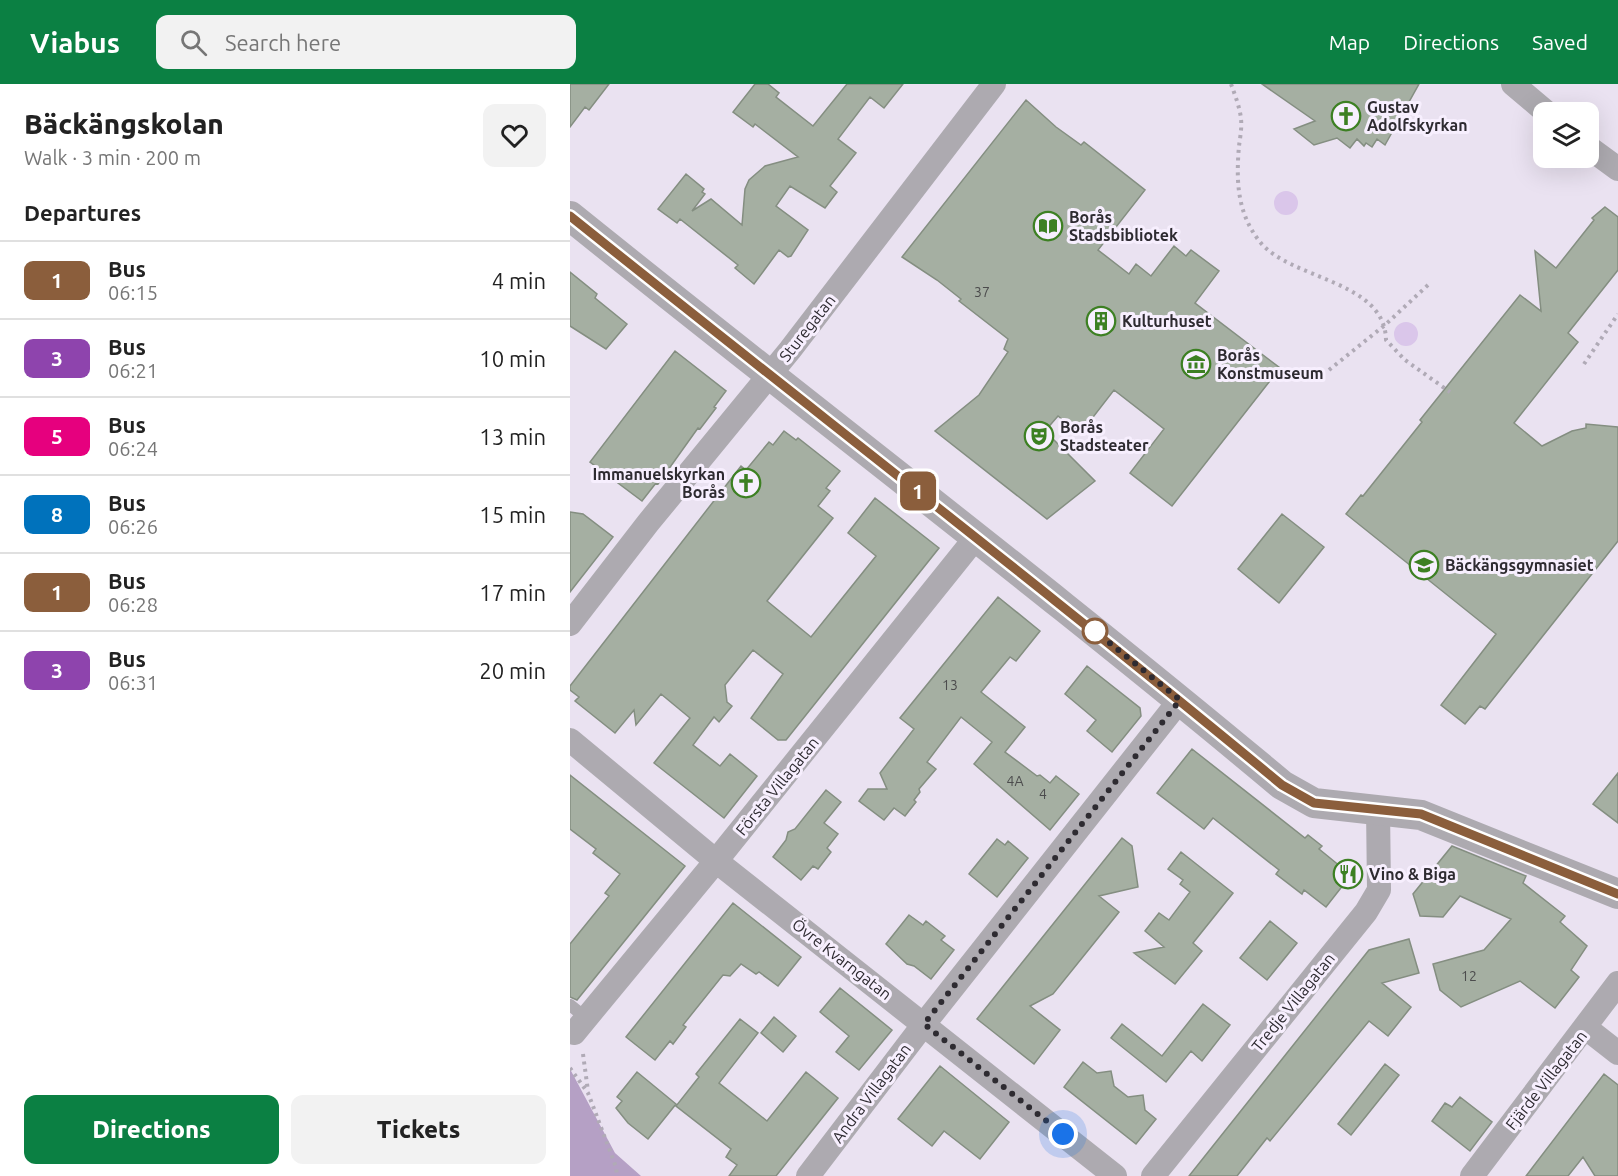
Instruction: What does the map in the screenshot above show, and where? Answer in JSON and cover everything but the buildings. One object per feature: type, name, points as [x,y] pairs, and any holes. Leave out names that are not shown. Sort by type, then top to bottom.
[{"type":"street","name":"Sturegatan","points":[[570,624],[648,522],[769,376],[994,84]]},
{"type":"street","points":[[1513,84],[1534,102]]},
{"type":"street","points":[[1599,155],[1618,169]]},
{"type":"street","points":[[570,216],[769,376],[977,536],[1282,785],[1314,803],[1421,814],[1618,894]]},
{"type":"street","name":"Första Villagatan","points":[[577,1019],[717,861],[977,536]]},
{"type":"street","name":"Andra Villagatan","points":[[808,1176],[924,1024],[1180,700]]},
{"type":"street","name":"Övre Kvarngatan","points":[[570,740],[717,861],[1115,1176]]},
{"type":"street","name":"Tredje Villagatan","points":[[1153,1176],[1366,912],[1379,890],[1364,808]]},
{"type":"street","name":"Fjärde Villagatan","points":[[1472,1176],[1618,983]]},
{"type":"street","points":[[1586,1028],[1618,1053]]},
{"type":"path","points":[[1231,84],[1241,120],[1237,175],[1239,201],[1246,220],[1260,242],[1283,262],[1361,297],[1385,325],[1386,340],[1395,350],[1450,392]]},
{"type":"path","points":[[1329,370],[1385,325],[1428,285]]},
{"type":"path","points":[[1584,364],[1618,314]]},
{"type":"path","points":[[577,1019],[588,1092],[616,1167],[617,1176]]},
{"type":"path","points":[[570,1068],[588,1092]]},
{"type":"shaded area","points":[[1286,191],[1295,194],[1298,203],[1295,212],[1286,215],[1277,212],[1274,203],[1277,194]]},
{"type":"shaded area","points":[[1406,322],[1415,325],[1418,334],[1415,343],[1406,346],[1397,343],[1394,334],[1397,325]]},
{"type":"shaded area","points":[[570,1069],[615,1153],[641,1176],[570,1176]]},
{"type":"bus line","name":"1","points":[[570,216],[769,376],[1059,601],[1282,785],[1314,803],[1421,814],[1618,894]]},
{"type":"place","name":"Gustav Adolfskyrkan","points":[[1346,116]]},
{"type":"place","name":"Borås Stadsbibliotek","points":[[1048,226]]},
{"type":"place","name":"Kulturhuset","points":[[1101,321]]},
{"type":"place","name":"Borås Konstmuseum","points":[[1196,364]]},
{"type":"place","name":"Borås Stadsteater","points":[[1039,436]]},
{"type":"place","name":"Immanuelskyrkan Borås","points":[[746,483]]},
{"type":"place","name":"Bäckängsgymnasiet","points":[[1424,565]]},
{"type":"place","name":"Vino & Biga","points":[[1348,874]]},
{"type":"route","points":[[1063,1134],[924,1024],[1180,700],[1095,631]]}]
